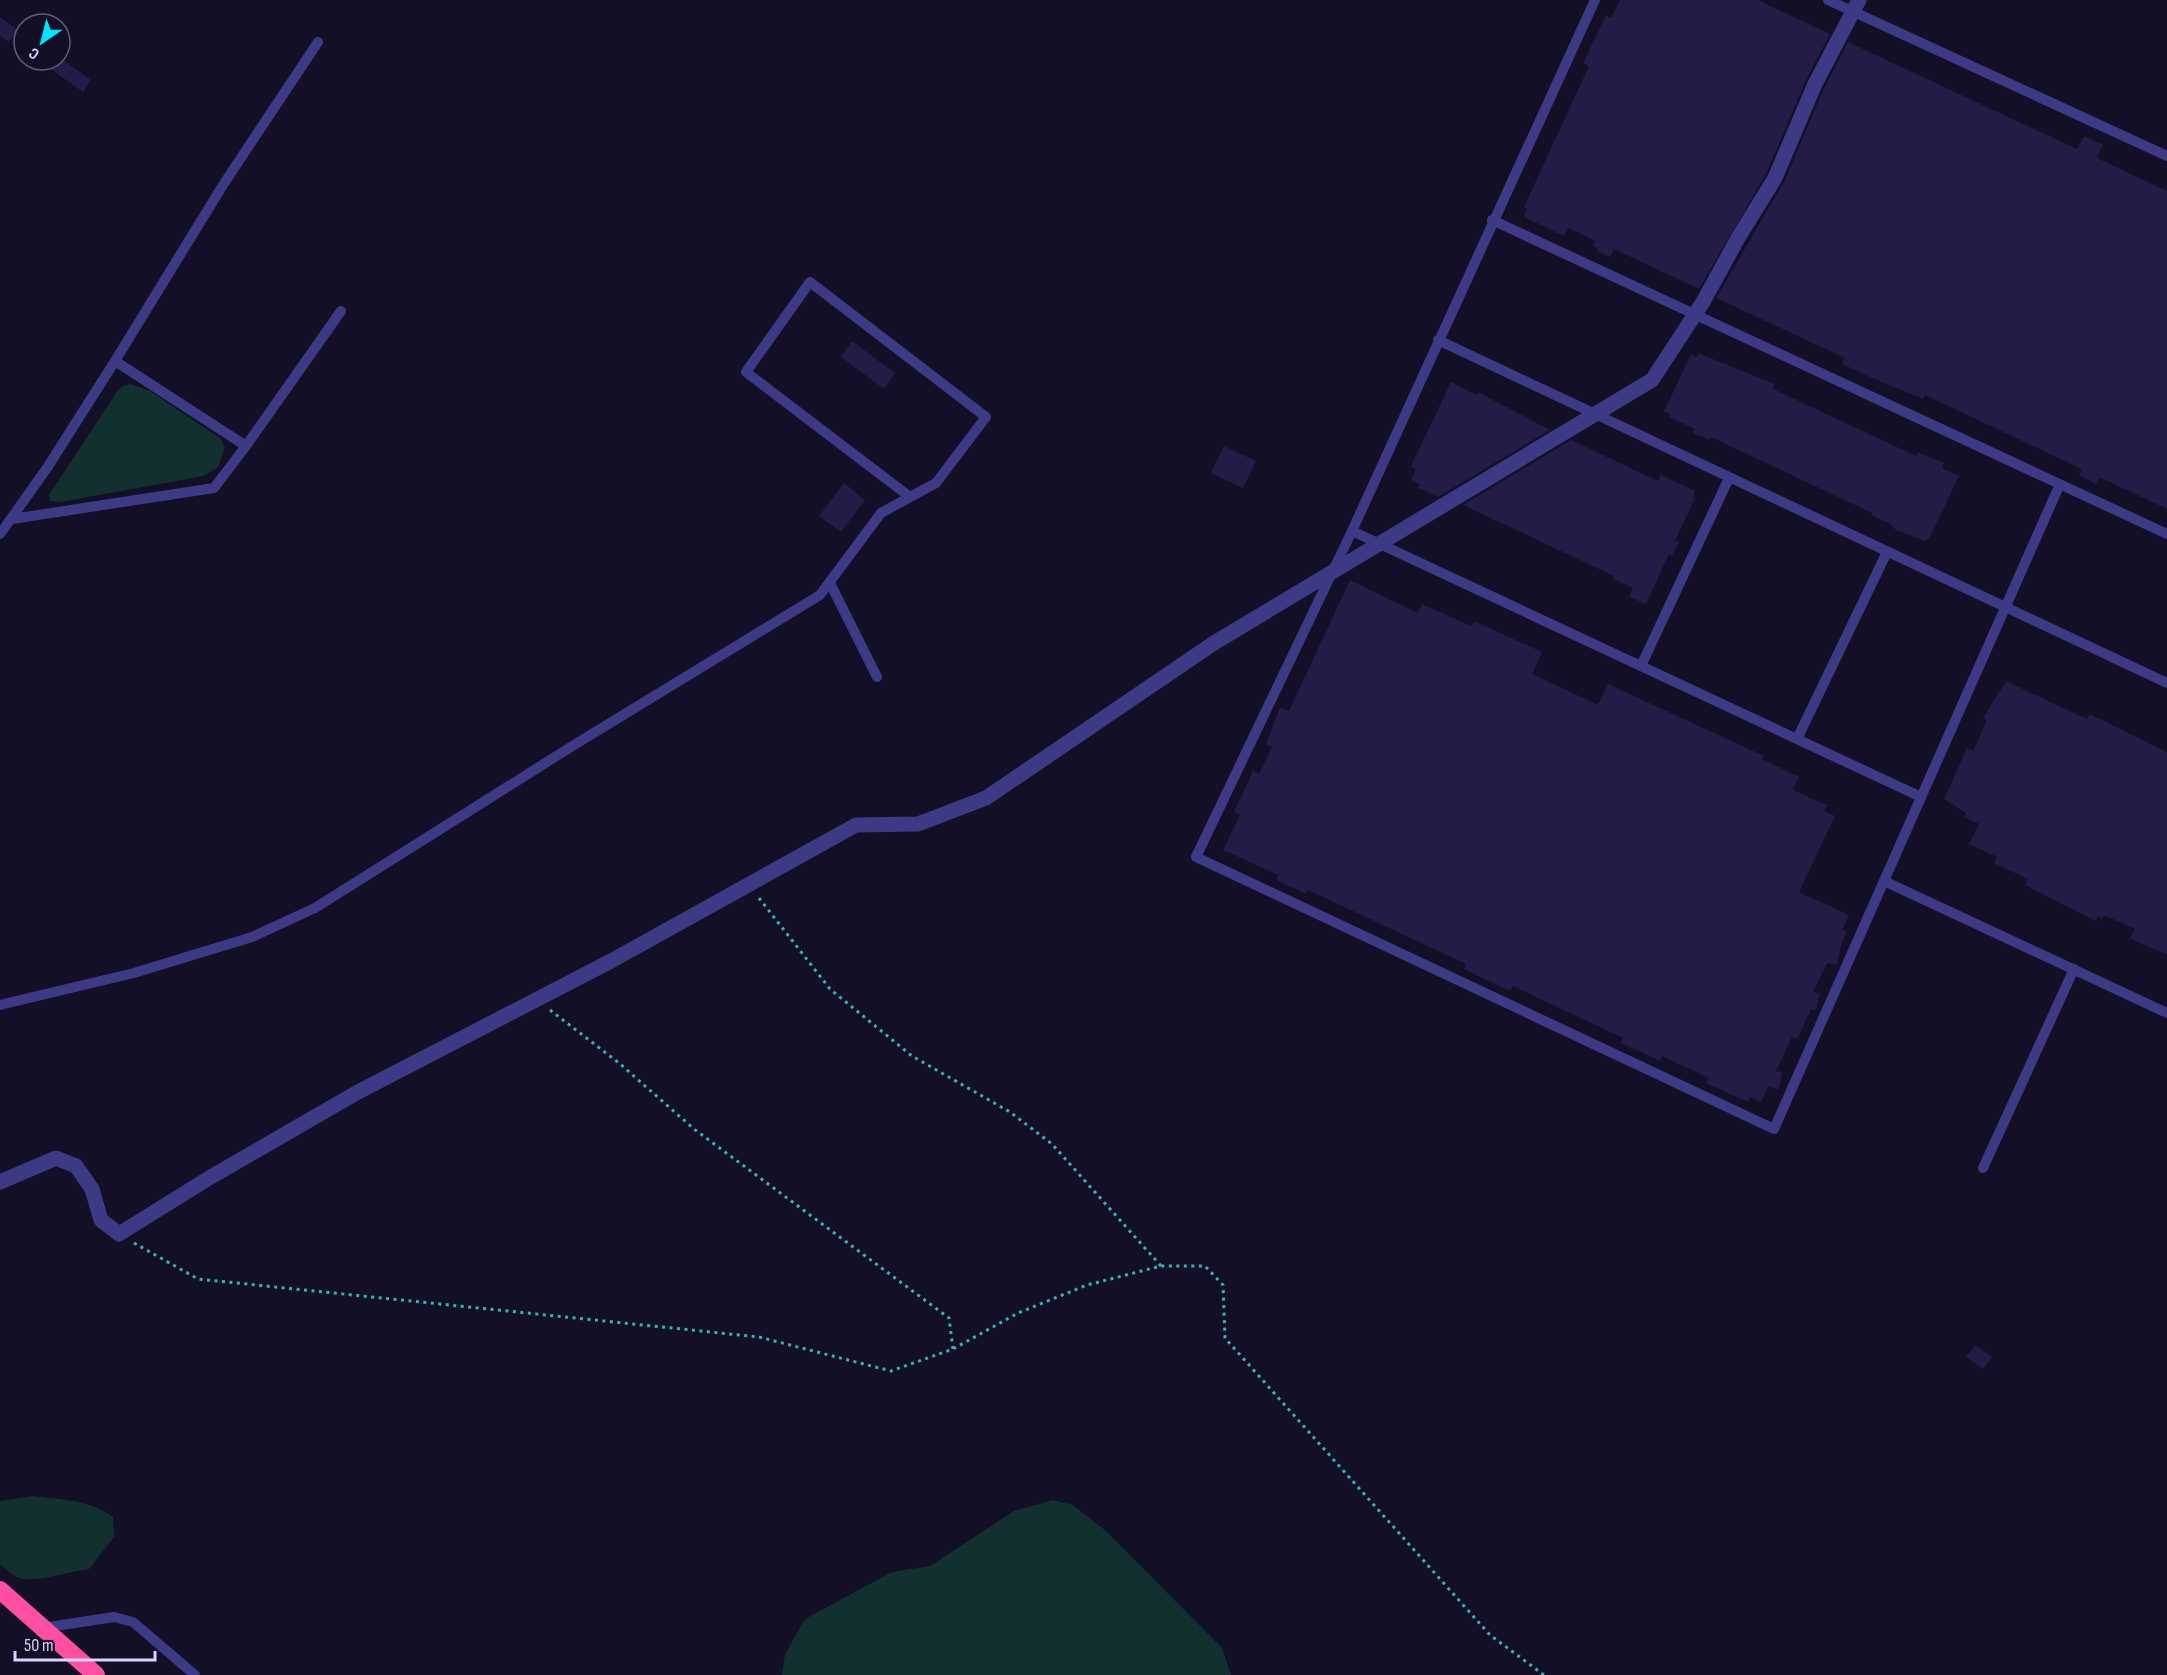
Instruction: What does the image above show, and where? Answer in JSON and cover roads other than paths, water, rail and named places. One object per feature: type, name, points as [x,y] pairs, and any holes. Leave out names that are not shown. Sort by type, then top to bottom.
[{"type":"highway","points":[[0,1590],[96,1675]]},
{"type":"street","points":[[0,1182],[56,1158],[76,1166],[92,1189],[101,1220],[119,1234],[209,1178],[358,1092],[537,999],[856,825],[918,824],[986,798],[1214,643],[1652,380],[1703,302],[1737,238],[1775,178],[1815,84],[1859,0]]},
{"type":"lane","points":[[1595,0],[1492,220],[1352,531],[1196,857],[1774,1129],[2060,484]]},
{"type":"lane","points":[[1828,0],[2167,156]]},
{"type":"lane","points":[[0,534],[115,361],[222,185],[318,42]]},
{"type":"lane","points":[[1492,220],[2167,534]]},
{"type":"lane","points":[[0,1005],[134,973],[252,937],[315,908],[574,745],[820,596],[881,513],[936,483],[986,417],[810,282],[746,372],[910,497]]},
{"type":"lane","points":[[12,519],[214,488],[341,311]]},
{"type":"lane","points":[[1438,340],[2167,683]]},
{"type":"lane","points":[[115,361],[246,446]]},
{"type":"lane","points":[[1641,666],[1729,478]]},
{"type":"lane","points":[[1352,531],[1921,797]]},
{"type":"lane","points":[[1797,739],[1887,552]]},
{"type":"lane","points":[[830,583],[878,677]]},
{"type":"lane","points":[[1884,881],[2167,1013]]},
{"type":"lane","points":[[1983,1168],[2074,969]]},
{"type":"lane","points":[[42,1628],[114,1617],[124,1619],[133,1623],[195,1675]]}]
